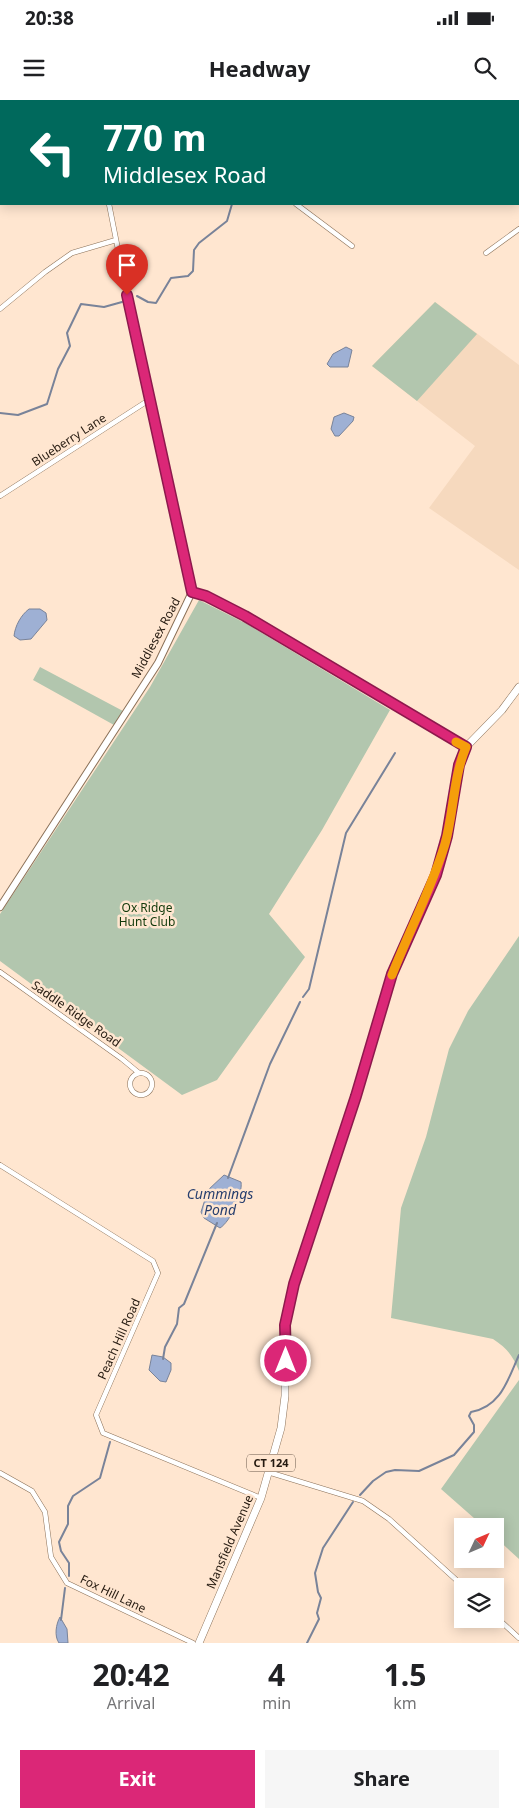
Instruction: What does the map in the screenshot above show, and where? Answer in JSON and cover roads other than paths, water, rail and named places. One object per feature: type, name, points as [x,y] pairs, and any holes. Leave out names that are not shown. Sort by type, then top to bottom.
[{"type":"main road","name":"Middlesex Road","points":[[0,907],[158,663],[192,592],[206,596],[245,616],[466,747]]},
{"type":"main road","name":"Mansfield Avenue","points":[[199,1643],[261,1498],[281,1428],[284,1404],[285,1325],[294,1284],[354,1103],[392,974],[436,875],[447,836],[459,765],[466,747],[502,710],[519,687]]},
{"type":"street","points":[[109,205],[149,400],[192,592]]},
{"type":"street","points":[[297,205],[352,246]]},
{"type":"street","points":[[486,254],[519,229]]},
{"type":"street","points":[[0,309],[45,272],[72,253],[116,240]]},
{"type":"street","name":"Blueberry Lane","points":[[0,496],[149,400]]},
{"type":"street","name":"Saddle Ridge Road","points":[[0,972],[139,1073],[148,1076],[152,1082],[150,1090],[144,1094],[134,1092],[131,1086],[133,1077],[139,1073]]},
{"type":"street","name":"Peach Hill Road","points":[[0,1165],[153,1261],[158,1273],[96,1415],[103,1433],[261,1498]]},
{"type":"street","points":[[268,1472],[363,1501],[389,1519],[454,1578]]},
{"type":"street","name":"Fox Hill Lane","points":[[0,1473],[32,1491],[45,1512],[51,1557],[67,1583],[193,1643]]},
{"type":"street","points":[[504,1624],[519,1638]]},
{"type":"water","points":[[346,347],[352,350],[348,367],[330,367],[327,364],[333,354]]},
{"type":"water","points":[[344,413],[354,417],[353,421],[339,436],[335,436],[331,429],[334,417]]},
{"type":"water","points":[[29,609],[40,609],[46,613],[47,620],[31,639],[20,640],[14,636],[16,628],[21,618]]},
{"type":"water","name":"Cummings Pond","points":[[224,1175],[241,1182],[241,1187],[232,1214],[220,1228],[204,1218],[201,1212],[208,1190]]},
{"type":"water","points":[[152,1355],[163,1357],[171,1363],[171,1370],[166,1382],[160,1381],[149,1370]]},
{"type":"water","points":[[60,1617],[67,1629],[68,1643],[59,1643],[56,1637],[57,1623]]},
{"type":"waterway","points":[[137,296],[148,302],[156,303],[171,278],[188,276],[193,271],[194,250],[199,243],[227,221],[232,205]]},
{"type":"waterway","points":[[0,413],[18,415],[47,404],[58,369],[70,346],[67,333],[81,304],[104,307],[122,302]]},
{"type":"waterway","points":[[303,997],[309,989],[346,833],[395,753]]},
{"type":"waterway","points":[[228,1178],[270,1064],[300,1002]]},
{"type":"waterway","points":[[163,1359],[165,1347],[177,1324],[179,1308],[184,1304],[217,1223]]},
{"type":"waterway","points":[[360,1495],[373,1481],[386,1472],[395,1470],[419,1471],[454,1455],[474,1432],[474,1425],[469,1416],[471,1412],[490,1404],[502,1391],[519,1355]]},
{"type":"waterway","points":[[69,1576],[69,1563],[61,1551],[59,1542],[68,1524],[68,1506],[73,1496],[100,1478],[110,1442]]},
{"type":"waterway","points":[[307,1643],[319,1619],[317,1613],[321,1598],[318,1592],[315,1573],[323,1548],[353,1502]]},
{"type":"waterway","points":[[61,1620],[65,1588]]},
{"type":"park label","name":"Ox Ridge Hunt Club","points":[[147,915]]}]
